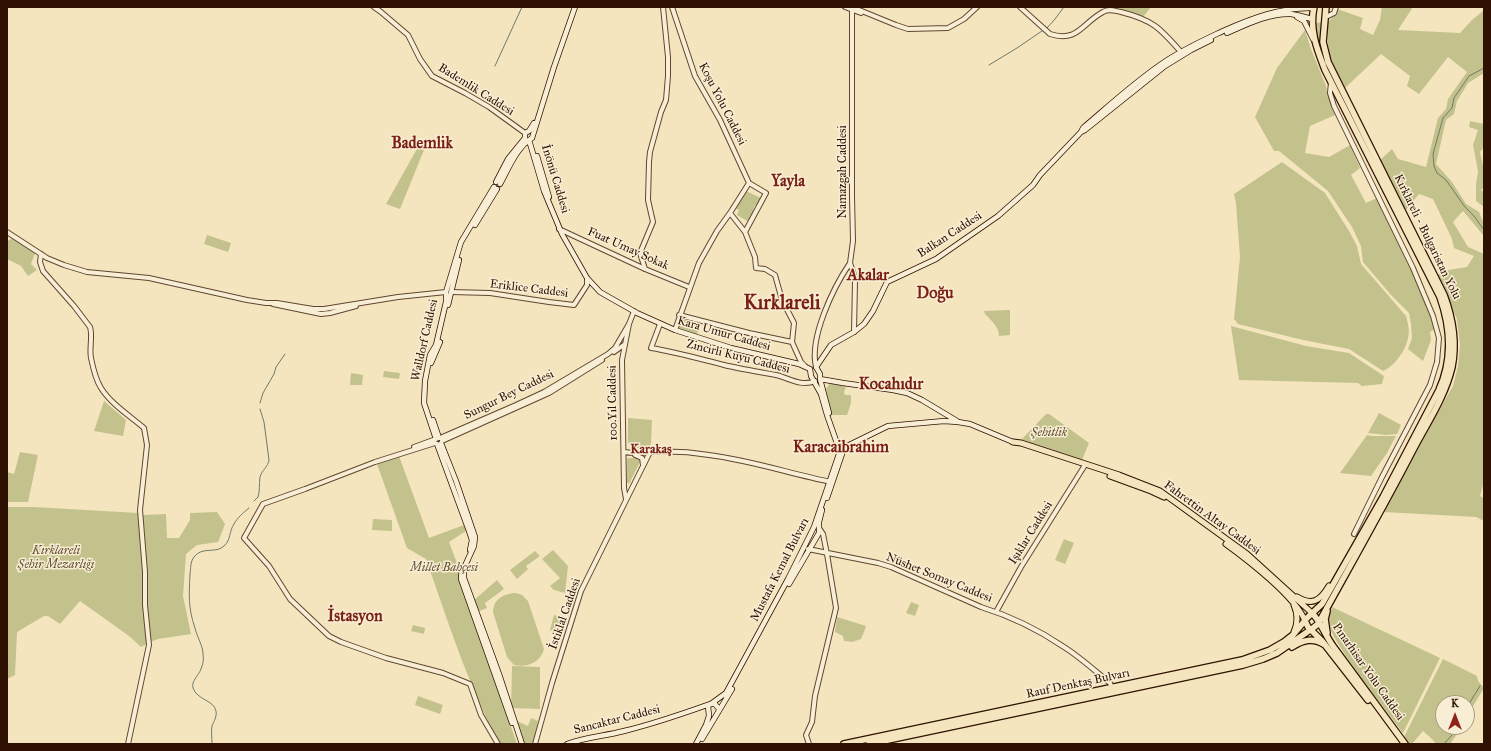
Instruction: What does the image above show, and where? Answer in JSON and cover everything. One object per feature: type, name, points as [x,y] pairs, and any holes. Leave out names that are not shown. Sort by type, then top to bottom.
[{"type":"highway","points":[[1312,19],[1317,20],[1325,13],[1322,8],[1314,7]]},
{"type":"highway","name":"Kırklareli - Bulgaristan Yolu","points":[[1304,621],[1322,604],[1382,497],[1439,390],[1446,368],[1449,345],[1447,319],[1440,296],[1331,81],[1315,42],[1312,30],[1314,7]]},
{"type":"highway","name":"Kırklareli - Bulgaristan Yolu","points":[[1311,630],[1319,622],[1442,396],[1452,365],[1454,341],[1453,325],[1444,295],[1329,66],[1323,42],[1325,13]]},
{"type":"highway","points":[[1328,605],[1326,628],[1332,648]]},
{"type":"highway","name":"Pınarhisar Yolu Caddesi","points":[[1312,613],[1319,622],[1332,648],[1401,744]]},
{"type":"highway","name":"Pınarhisar Yolu Caddesi","points":[[1304,621],[1311,630],[1332,648],[1405,744]]},
{"type":"highway","name":"Rauf Denktaş Bulvarı","points":[[844,744],[1242,660],[1270,650],[1284,642],[1293,635],[1304,621]]},
{"type":"highway","name":"Rauf Denktaş Bulvarı","points":[[869,744],[1263,660],[1277,653],[1311,630]]},
{"type":"highway","points":[[1263,660],[1276,655],[1299,642],[1308,640],[1320,642],[1332,648]]},
{"type":"main road","points":[[528,136],[572,7]]},
{"type":"main road","name":"İnönü Caddesi","points":[[575,7],[528,136],[544,191],[560,229],[587,278]]},
{"type":"main road","name":"Balkan Caddesi","points":[[816,367],[831,345],[854,332],[864,324],[873,311],[887,282],[936,259],[998,216],[1033,185],[1040,175],[1081,132],[1083,128],[1164,62],[1247,20],[1266,14],[1296,8],[1314,7]]},
{"type":"main road","points":[[1292,14],[1304,21],[1315,42]]},
{"type":"main road","name":"Balkan Caddesi","points":[[1182,53],[1248,24],[1275,16],[1292,14],[1312,19]]},
{"type":"main road","name":"Walldorf Caddesi","points":[[474,541],[438,440],[426,402],[426,392],[432,358],[438,349],[449,291],[463,245],[497,185],[526,142],[528,136]]},
{"type":"main road","name":"Kara Umur Caddesi","points":[[587,278],[600,292],[634,311],[674,330],[731,348],[799,364],[810,369]]},
{"type":"main road","points":[[813,367],[816,367],[820,374],[830,417],[841,449],[827,415],[822,394],[811,376],[810,369],[813,367]]},
{"type":"main road","points":[[820,379],[907,393],[922,400],[958,422]]},
{"type":"main road","name":"Zincirli Kuyu Caddesi","points":[[815,381],[820,379]]},
{"type":"main road","points":[[841,449],[888,426],[944,421],[970,424],[1013,442]]},
{"type":"main road","name":"Fahrettin Altay Caddesi","points":[[1013,442],[1021,443],[1084,466],[1144,484],[1160,491],[1247,554],[1288,593],[1312,613]]},
{"type":"main road","name":"Mustafa Kemal Bulvarı","points":[[700,744],[718,711],[726,700],[799,565],[817,538],[820,528],[822,509],[841,449]]},
{"type":"main road","name":"Mustafa Kemal Bulvarı","points":[[696,709],[710,704],[726,692],[785,585],[814,527],[831,482]]},
{"type":"main road","points":[[814,527],[820,528]]},
{"type":"main road","points":[[810,534],[817,538]]},
{"type":"main road","points":[[474,541],[462,566],[461,579],[520,744]]},
{"type":"main road","points":[[474,541],[464,568],[464,578],[499,674],[520,744]]},
{"type":"main road","points":[[1288,593],[1305,601],[1315,601],[1322,596],[1337,578]]},
{"type":"main road","points":[[1288,593],[1296,610],[1297,623],[1293,635]]},
{"type":"main road","name":"Fahrettin Altay Caddesi","points":[[1288,593],[1299,608],[1304,621]]},
{"type":"main road","points":[[696,709],[708,712],[715,714],[718,711],[717,706],[710,704],[708,706],[708,712],[709,716],[696,744]]},
{"type":"main road","name":"Sancaktar Caddesi","points":[[567,744],[589,737],[622,732],[649,725],[696,709]]},
{"type":"street","name":"Bademlik Caddesi","points":[[374,7],[408,35],[420,59],[432,76],[489,107],[528,136]]},
{"type":"street","points":[[645,269],[640,254],[653,222],[648,200],[650,152],[661,112],[666,100],[668,76],[663,7]]},
{"type":"street","name":"Koşu Yolu Caddesi","points":[[672,7],[695,76],[720,120],[749,183]]},
{"type":"street","points":[[845,7],[905,29],[945,29],[952,27],[964,19],[977,7]]},
{"type":"street","points":[[1020,7],[1048,32],[1060,36],[1073,35],[1101,13],[1112,10],[1146,20],[1161,30],[1182,53]]},
{"type":"street","points":[[1325,13],[1328,16],[1334,13],[1336,7]]},
{"type":"street","name":"Namazgah Caddesi","points":[[852,9],[853,241],[850,264],[855,281],[854,332]]},
{"type":"street","points":[[1331,81],[1330,93],[1334,106],[1413,268],[1434,316],[1439,338],[1437,362],[1430,385],[1385,470],[1354,534]]},
{"type":"street","points":[[674,330],[698,263],[749,183],[766,193],[746,232]]},
{"type":"street","points":[[730,213],[746,232],[755,258],[756,268],[765,269],[775,275],[782,300],[794,323],[792,342],[801,362],[810,369]]},
{"type":"street","name":"Fuat Umay Sokak","points":[[560,229],[645,269],[689,287]]},
{"type":"street","name":"Eriklice Caddesi","points":[[7,232],[41,254],[64,265],[87,272],[141,277],[185,285],[247,300],[318,309],[449,291],[490,293],[549,302],[574,304],[587,285],[587,278]]},
{"type":"street","points":[[41,254],[40,262],[43,271],[74,306],[90,327],[91,359],[101,388],[119,407],[144,428],[147,445],[140,510],[145,572],[145,605],[149,645],[128,744]]},
{"type":"street","points":[[816,367],[814,359],[817,334],[830,300],[850,264]]},
{"type":"street","name":"Eriklice Caddesi","points":[[272,303],[274,305],[307,312],[330,313],[365,303]]},
{"type":"street","name":"100.Yıl Caddesi","points":[[622,336],[634,311]]},
{"type":"street","points":[[679,315],[749,334],[792,342]]},
{"type":"street","name":"100.Yıl Caddesi","points":[[626,499],[624,488],[624,354],[629,324]]},
{"type":"street","name":"Zincirli Kuyu Caddesi","points":[[660,324],[652,348],[678,353],[735,368],[779,376],[798,382],[809,383],[815,381]]},
{"type":"street","points":[[622,336],[626,339]]},
{"type":"street","name":"Sungur Bey Caddesi","points":[[438,440],[544,392],[608,354],[615,348],[622,336]]},
{"type":"street","name":"Sungur Bey Caddesi","points":[[498,744],[481,715],[470,686],[443,673],[386,658],[329,636],[290,599],[269,566],[244,538],[263,504],[375,462],[381,458],[438,440],[549,393],[625,344]]},
{"type":"street","name":"100.Yıl Caddesi","points":[[619,349],[624,354]]},
{"type":"street","points":[[624,452],[634,454],[642,458],[643,466]]},
{"type":"street","points":[[634,454],[650,452],[691,453],[718,456],[831,482]]},
{"type":"street","name":"İstiklal Caddesi","points":[[537,743],[550,689],[580,596],[650,452]]},
{"type":"street","name":"Işıklar Caddesi","points":[[996,612],[1021,567],[1084,466]]},
{"type":"street","points":[[809,744],[806,734],[812,722],[815,696],[836,608],[823,534],[820,528]]},
{"type":"street","name":"Nüshet Somay Caddesi","points":[[803,548],[891,567],[981,607],[996,612],[1043,634],[1065,647],[1110,683],[1112,688]]},
{"type":"green space","points":[[1120,7],[1151,7],[1143,17],[1119,10]]},
{"type":"green space","points":[[1382,7],[1413,7],[1398,30],[1460,33],[1484,10],[1484,73],[1468,83],[1457,101],[1454,114],[1446,120],[1436,164],[1452,182],[1466,204],[1479,212],[1484,224],[1484,236],[1463,211],[1453,222],[1468,247],[1484,254],[1484,482],[1480,496],[1484,498],[1484,521],[1476,517],[1384,512],[1398,482],[1453,386],[1458,366],[1460,345],[1457,319],[1437,275],[1448,270],[1467,267],[1474,256],[1454,248],[1452,239],[1433,199],[1419,194],[1405,211],[1379,161],[1392,149],[1398,159],[1426,167],[1438,118],[1446,109],[1448,99],[1467,72],[1448,57],[1419,94],[1407,86],[1410,76],[1381,54],[1345,88],[1336,72],[1330,56],[1327,32],[1328,22],[1335,15],[1337,9],[1363,18],[1360,29],[1373,35],[1380,20]]},
{"type":"green space","points":[[1314,22],[1321,23],[1321,43],[1327,69],[1319,49]]},
{"type":"green space","points":[[1305,30],[1335,115],[1310,126],[1305,153],[1329,157],[1350,145],[1360,168],[1351,175],[1366,203],[1377,198],[1432,317],[1435,329],[1430,332],[1431,340],[1423,361],[1408,349],[1412,338],[1409,313],[1391,295],[1363,262],[1361,246],[1352,227],[1328,191],[1279,151],[1274,151],[1255,117],[1277,68]]},
{"type":"green space","points":[[1470,121],[1484,124],[1484,147],[1480,152],[1484,170],[1484,187],[1481,190],[1484,192],[1484,207],[1476,201],[1478,171],[1473,145],[1478,130],[1469,127]]},
{"type":"green space","points":[[418,147],[424,150],[400,209],[386,204]]},
{"type":"green space","points":[[1282,162],[1325,193],[1357,246],[1361,264],[1406,316],[1409,333],[1405,348],[1399,358],[1383,371],[1349,349],[1303,340],[1238,324],[1234,319],[1240,257],[1234,194]]},
{"type":"green space","points":[[746,191],[761,198],[758,206],[755,205],[753,210],[755,211],[749,222],[737,215],[739,210],[736,209]]},
{"type":"green space","points":[[207,235],[231,243],[228,252],[204,244]]},
{"type":"green space","points":[[13,238],[35,253],[31,264],[37,270],[28,276],[21,266],[7,259],[7,241]]},
{"type":"green space","points":[[1010,310],[1010,335],[999,336],[996,327],[984,311]]},
{"type":"green space","points":[[682,318],[700,325],[697,335],[678,328]]},
{"type":"green space","points":[[1231,326],[1306,346],[1349,353],[1384,376],[1382,384],[1362,386],[1358,383],[1239,380]]},
{"type":"green space","points":[[384,371],[400,373],[399,379],[383,377]]},
{"type":"green space","points":[[351,373],[363,375],[362,385],[350,385]]},
{"type":"green space","points":[[830,383],[846,386],[844,392],[845,395],[851,395],[851,403],[847,415],[832,415],[826,389]]},
{"type":"green space","points":[[104,401],[126,420],[123,436],[94,431]]},
{"type":"green space","points":[[1379,413],[1401,425],[1397,434],[1386,435],[1368,433]]},
{"type":"green space","name":"Şehitlik","points":[[1046,414],[1049,414],[1089,443],[1082,460],[1021,440]]},
{"type":"green space","points":[[628,418],[652,420],[651,443],[649,449],[645,450],[630,446],[628,442]]},
{"type":"green space","points":[[1367,435],[1396,436],[1387,453],[1371,476],[1340,473]]},
{"type":"green space","points":[[20,452],[38,455],[28,502],[7,502],[7,472],[14,474]]},
{"type":"green space","name":"Millet Bahçesi","points":[[399,456],[429,538],[464,525],[466,531],[449,542],[459,565],[460,581],[517,744],[500,744],[468,676],[426,559],[407,548],[377,464]]},
{"type":"green space","points":[[639,458],[641,460],[629,484],[627,482],[627,459]]},
{"type":"green space","name":"Kırklareli Şehir Mezarlığı","points":[[7,507],[34,507],[138,513],[143,567],[147,644],[141,647],[129,636],[80,601],[60,624],[48,616],[44,616],[17,632],[15,675],[7,679]]},
{"type":"green space","points":[[217,512],[225,524],[218,542],[197,545],[186,554],[183,596],[191,634],[158,639],[150,642],[143,515],[166,514],[167,538],[179,538],[190,520],[190,513]]},
{"type":"green space","points":[[373,519],[392,520],[392,531],[372,530]]},
{"type":"green space","points":[[1064,539],[1074,543],[1065,564],[1055,560]]},
{"type":"green space","points":[[553,550],[568,566],[565,593],[554,590],[550,586],[560,578],[542,559]]},
{"type":"green space","points":[[535,551],[540,556],[526,566],[528,569],[517,579],[510,570]]},
{"type":"green space","points":[[497,580],[504,589],[485,603],[487,608],[477,612],[473,601]]},
{"type":"green space","points":[[516,593],[522,595],[528,601],[544,649],[537,661],[524,666],[514,665],[507,657],[493,612],[497,600],[508,594]]},
{"type":"green space","points":[[911,602],[919,605],[915,616],[906,613]]},
{"type":"green space","points":[[1332,607],[1440,658],[1403,733],[1356,672],[1334,637],[1328,618]]},
{"type":"green space","points":[[554,615],[561,617],[557,632],[550,630]]},
{"type":"green space","points":[[837,617],[866,626],[861,639],[852,642],[844,641],[843,636],[835,632]]},
{"type":"green space","points":[[413,625],[425,628],[424,634],[411,631]]},
{"type":"green space","points":[[1443,659],[1477,676],[1478,681],[1484,688],[1475,703],[1475,695],[1435,695],[1435,735],[1456,735],[1450,744],[1436,744],[1423,731],[1412,744],[1409,744],[1404,737]]},
{"type":"green space","points":[[512,666],[540,667],[540,709],[511,708]]},
{"type":"green space","points":[[418,696],[443,705],[440,714],[415,705]]},
{"type":"green space","points":[[531,718],[538,721],[533,744],[524,744],[517,721],[528,726]]},
{"type":"waterway","points":[[495,66],[522,7]]},
{"type":"waterway","points":[[1047,28],[1064,7]]},
{"type":"waterway","points":[[989,65],[1042,31]]},
{"type":"waterway","points":[[1484,68],[1469,76],[1454,98],[1452,108],[1443,118],[1433,154],[1434,166],[1437,173],[1446,180],[1465,207],[1474,216],[1484,230]]},
{"type":"waterway","points":[[260,403],[263,393],[274,374],[276,367],[285,354]]},
{"type":"waterway","points":[[254,501],[259,495],[260,477],[269,460],[264,422],[260,409]]},
{"type":"waterway","points":[[212,744],[212,726],[216,717],[215,707],[198,695],[193,688],[194,680],[201,669],[203,658],[202,648],[190,608],[189,588],[191,565],[197,554],[205,551],[217,550],[224,546],[228,541],[235,522],[249,508]]},
{"type":"waterway","points":[[1474,695],[1480,686]]},
{"type":"waterway","points":[[1444,744],[1452,735]]},
{"type":"district","name":"Bademlik","points":[[422,144]]},
{"type":"district","name":"Yayla","points":[[788,182]]},
{"type":"district","name":"Akalar","points":[[868,276]]},
{"type":"district","name":"Doğu","points":[[935,294]]},
{"type":"district","name":"Kırklareli","points":[[782,304]]},
{"type":"district","name":"Kocahıdır","points":[[891,385]]},
{"type":"district","name":"Karacaibrahim","points":[[841,448]]},
{"type":"district","name":"Karakaş","points":[[651,450]]},
{"type":"district","name":"İstasyon","points":[[355,617]]}]
